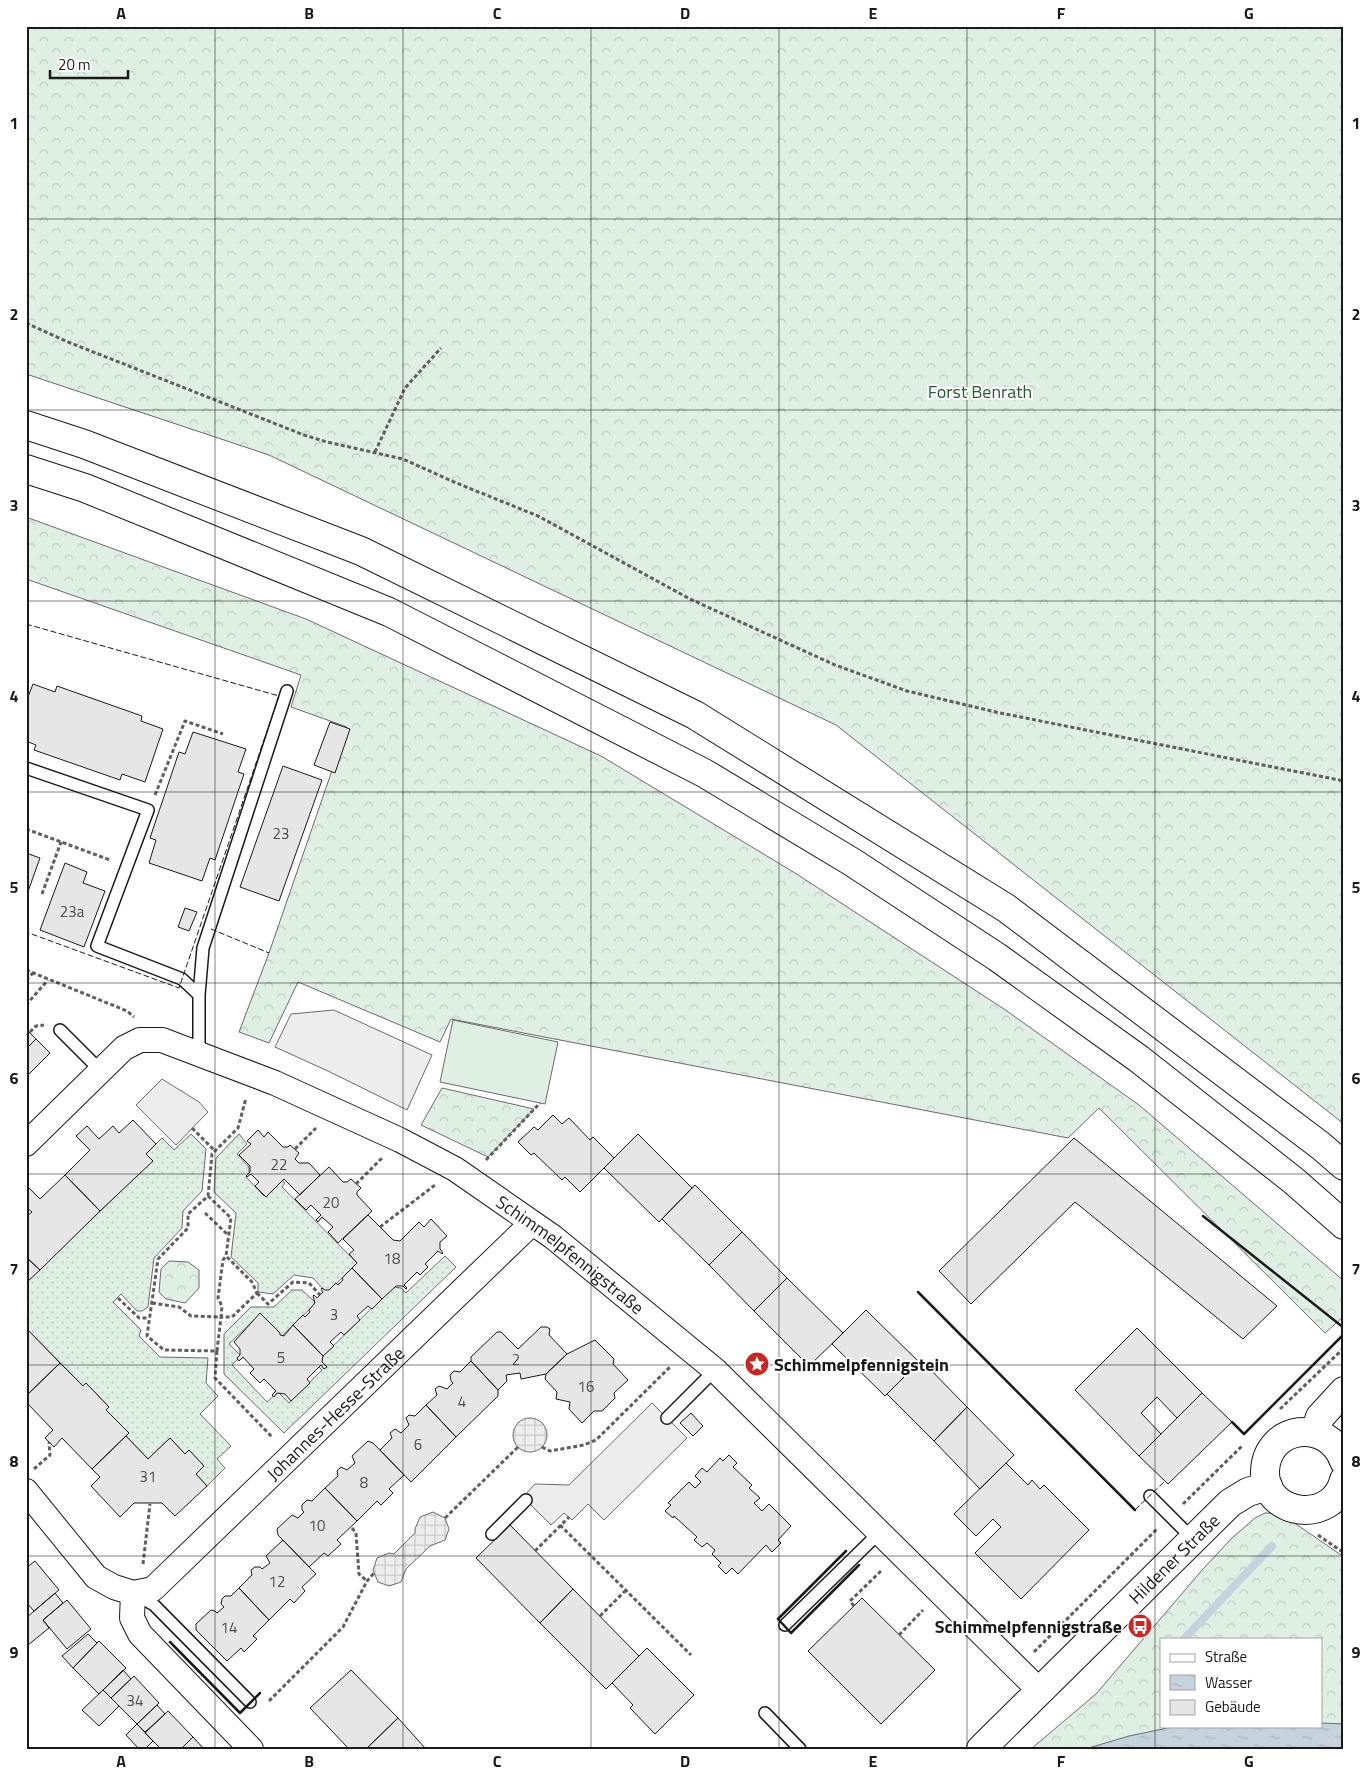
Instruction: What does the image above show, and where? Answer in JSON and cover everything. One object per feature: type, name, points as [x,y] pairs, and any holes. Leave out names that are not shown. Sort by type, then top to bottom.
[{"type":"main road","points":[[26,425],[84,444],[361,551],[695,715],[1006,908],[1321,1146],[1344,1166]]},
{"type":"main road","points":[[26,469],[85,488],[389,612],[704,773],[852,862],[997,957],[1139,1059],[1294,1182],[1344,1225]]},
{"type":"main road","points":[[1315,1432],[1320,1417],[1344,1391]]},
{"type":"main road","points":[[1344,1461],[1334,1443],[1326,1436],[1315,1432],[1303,1431],[1291,1434],[1280,1440],[1272,1450],[1267,1461],[1265,1474],[1268,1486],[1274,1496],[1294,1510],[1306,1511],[1318,1509],[1329,1503],[1338,1494],[1344,1480]]},
{"type":"main road","name":"Hildener Straße","points":[[981,1749],[1230,1503],[1248,1492],[1268,1486]]},
{"type":"street","name":"Schimmelpfennigstraße","points":[[26,1144],[124,1048],[140,1040],[162,1040],[253,1074],[400,1140],[455,1169],[553,1237],[715,1370],[1040,1690]]},
{"type":"street","name":"Johannes-Hesse-Straße","points":[[136,1593],[153,1589],[532,1223]]},
{"type":"street","points":[[29,1481],[96,1577],[114,1587],[136,1593],[132,1618],[140,1634],[244,1741]]},
{"type":"lane","points":[[199,1054],[199,995],[203,948],[287,691]]},
{"type":"lane","points":[[26,768],[148,810],[97,946],[182,979],[199,995]]},
{"type":"lane","points":[[60,1030],[101,1071]]},
{"type":"lane","points":[[667,1418],[715,1370]]},
{"type":"lane","points":[[1150,1496],[1193,1539]]},
{"type":"lane","points":[[492,1534],[526,1500]]},
{"type":"lane","points":[[784,1625],[880,1532]]},
{"type":"lane","points":[[136,1593],[154,1605],[250,1702]]},
{"type":"lane","points":[[765,1713],[800,1749]]},
{"type":"path","points":[[26,323],[68,342],[304,435],[403,459],[538,516],[690,599],[835,665],[907,691],[1000,713],[1344,781]]},
{"type":"path","points":[[375,452],[405,388],[441,348]]},
{"type":"path","points":[[148,810],[185,721],[223,734]]},
{"type":"path","points":[[26,829],[97,854],[127,867]]},
{"type":"path","points":[[42,894],[61,842]]},
{"type":"path","points":[[26,970],[127,1011],[162,1040]]},
{"type":"path","points":[[26,980],[33,973]]},
{"type":"path","points":[[26,1005],[48,980]]},
{"type":"path","points":[[217,1351],[164,1350],[148,1336],[149,1318],[158,1259],[188,1228],[188,1214],[208,1196],[212,1154],[238,1128],[253,1074]]},
{"type":"path","points":[[476,1184],[488,1157],[540,1103]]},
{"type":"path","points":[[192,1128],[215,1151]]},
{"type":"path","points":[[356,1184],[400,1140]]},
{"type":"path","points":[[380,1227],[455,1169]]},
{"type":"path","points":[[208,1196],[230,1218],[226,1256],[223,1260],[218,1298],[222,1306],[215,1378],[290,1457]]},
{"type":"path","points":[[205,1213],[228,1235]]},
{"type":"path","points":[[226,1256],[252,1282],[257,1293],[268,1304],[293,1282],[309,1283],[320,1295]]},
{"type":"path","points":[[152,1303],[179,1307],[191,1316],[232,1317],[257,1293]]},
{"type":"path","points":[[118,1298],[139,1318],[149,1318]]},
{"type":"path","points":[[542,1447],[550,1451],[584,1445],[596,1440],[689,1348]]},
{"type":"path","points":[[29,1481],[50,1455],[49,1442]]},
{"type":"path","points":[[446,1518],[518,1446]]},
{"type":"path","points":[[136,1593],[150,1504]]},
{"type":"path","points":[[535,1551],[569,1517]]},
{"type":"path","points":[[560,1525],[691,1655]]},
{"type":"path","points":[[352,1528],[356,1533],[359,1574],[367,1581]]},
{"type":"path","points":[[854,1606],[850,1601],[900,1552]]},
{"type":"path","points":[[244,1741],[344,1627],[367,1581],[374,1573]]},
{"type":"path","points":[[600,1616],[626,1590]]},
{"type":"path","points":[[899,1634],[941,1592]]},
{"type":"green space","name":"Forst Benrath","points":[[26,26],[1344,26],[1344,1124],[836,725],[269,455],[26,374]]},
{"type":"green space","points":[[26,517],[306,619],[601,756],[795,873],[1004,1009],[1139,1105],[1344,1281],[1344,1316],[1325,1333],[1099,1108],[1068,1138],[451,1019],[440,1042],[298,982],[269,1043],[239,1032],[269,953],[347,727],[291,707],[301,675],[26,579]]},
{"type":"green space","points":[[453,1020],[558,1042],[545,1104],[440,1082]]},
{"type":"green space","points":[[442,1088],[534,1109],[488,1157],[421,1125]]},
{"type":"green space","points":[[191,1134],[206,1149],[202,1191],[183,1211],[182,1228],[154,1258],[148,1307],[142,1311],[137,1311],[121,1294],[113,1302],[141,1330],[139,1336],[160,1357],[208,1358],[206,1383],[218,1396],[200,1414],[231,1446],[217,1459],[225,1468],[207,1486],[196,1474],[204,1466],[189,1451],[185,1454],[170,1438],[148,1459],[126,1436],[129,1433],[106,1410],[109,1407],[86,1383],[83,1386],[26,1328],[26,1283],[152,1161],[146,1154],[162,1138],[174,1150]]},
{"type":"green space","points":[[239,1134],[247,1144],[237,1154],[249,1167],[249,1173],[246,1177],[264,1196],[281,1179],[285,1183],[282,1187],[357,1263],[327,1293],[313,1278],[294,1275],[273,1294],[258,1292],[258,1283],[231,1257],[236,1213],[214,1192],[216,1158]]},
{"type":"green space","points":[[445,1256],[456,1267],[284,1433],[224,1374],[224,1334],[251,1307],[274,1307],[292,1290],[302,1290],[316,1303],[280,1338],[258,1316],[229,1344],[241,1356],[232,1365],[267,1402],[278,1392],[289,1403],[322,1370],[319,1367],[320,1359],[393,1287],[401,1288],[406,1293]]},
{"type":"green space","points":[[169,1261],[188,1262],[199,1270],[199,1288],[185,1303],[166,1299],[159,1292],[161,1269]]},
{"type":"green space","points":[[1265,1513],[1280,1513],[1344,1557],[1344,1749],[1031,1749],[1096,1694],[1232,1538],[1255,1518]]},
{"type":"shaded area","points":[[334,1010],[432,1055],[407,1110],[275,1047],[291,1014]]},
{"type":"shaded area","points":[[162,1079],[199,1102],[208,1112],[176,1145],[136,1105]]},
{"type":"shaded area","points":[[652,1403],[687,1438],[604,1520],[588,1504],[572,1520],[564,1513],[551,1525],[523,1497],[535,1484],[569,1485]]},
{"type":"shaded area","points":[[530,1418],[542,1423],[547,1435],[542,1447],[530,1452],[518,1447],[513,1435],[518,1423]]},
{"type":"shaded area","points":[[433,1512],[445,1518],[449,1529],[445,1540],[430,1546],[406,1569],[401,1582],[389,1586],[378,1582],[373,1570],[377,1558],[389,1553],[394,1554],[415,1533],[420,1517]]},
{"type":"water","points":[[1322,1723],[1344,1724],[1344,1749],[1085,1749],[1129,1736],[1167,1728],[1322,1728]]},
{"type":"building","points":[[33,684],[55,692],[57,686],[142,716],[141,721],[163,729],[145,782],[122,774],[120,780],[34,750],[36,745],[26,741],[26,702]]},
{"type":"building","points":[[330,722],[350,729],[335,773],[314,765]]},
{"type":"building","points":[[193,732],[246,749],[238,772],[244,774],[215,860],[210,858],[202,881],[149,863],[156,840],[150,838],[179,752],[185,754]]},
{"type":"building","points":[[283,766],[322,780],[279,901],[240,887]]},
{"type":"building","points":[[26,853],[40,858],[26,897]]},
{"type":"building","points":[[65,863],[87,872],[83,883],[105,891],[84,947],[40,930]]},
{"type":"building","points":[[185,908],[197,912],[189,931],[178,927]]},
{"type":"building","points":[[26,1029],[36,1039],[26,1049]]},
{"type":"building","points":[[36,1039],[50,1053],[26,1077],[26,1049]]},
{"type":"building","points":[[553,1115],[562,1124],[569,1118],[590,1140],[593,1137],[614,1158],[580,1192],[565,1177],[562,1180],[534,1153],[531,1155],[518,1142],[534,1127],[538,1130]]},
{"type":"building","points":[[133,1120],[156,1144],[146,1154],[153,1161],[100,1211],[65,1175],[90,1150],[76,1136],[87,1126],[99,1139],[113,1126],[119,1133]]},
{"type":"building","points":[[258,1130],[264,1137],[268,1132],[283,1147],[290,1145],[299,1153],[295,1159],[299,1163],[309,1163],[320,1175],[300,1195],[284,1179],[266,1197],[255,1186],[259,1182],[251,1174],[246,1176],[250,1172],[250,1166],[239,1155],[251,1144],[247,1141]]},
{"type":"building","points":[[638,1134],[692,1188],[659,1222],[604,1168]]},
{"type":"building","points":[[1074,1138],[1277,1306],[1243,1339],[1075,1202],[971,1304],[939,1271]]},
{"type":"building","points":[[329,1167],[343,1182],[351,1179],[361,1188],[357,1195],[372,1211],[338,1243],[328,1232],[333,1227],[322,1217],[318,1222],[316,1220],[321,1215],[311,1205],[306,1210],[295,1199]]},
{"type":"building","points":[[65,1175],[100,1211],[40,1270],[26,1257],[26,1217],[32,1212],[26,1207],[26,1185],[40,1199]]},
{"type":"building","points":[[695,1185],[742,1232],[709,1265],[662,1219]]},
{"type":"building","points":[[368,1215],[393,1240],[400,1241],[419,1222],[424,1227],[431,1219],[447,1236],[440,1242],[440,1249],[443,1253],[438,1251],[425,1264],[428,1267],[420,1275],[417,1272],[404,1285],[406,1289],[403,1286],[396,1286],[382,1299],[352,1268],[357,1263],[349,1254],[354,1250],[343,1239]]},
{"type":"building","points":[[742,1232],[787,1278],[754,1311],[709,1265]]},
{"type":"building","points":[[26,1257],[40,1270],[26,1283]]},
{"type":"building","points":[[352,1268],[382,1299],[372,1309],[368,1306],[357,1316],[360,1320],[344,1335],[341,1332],[330,1342],[334,1346],[323,1356],[293,1325],[303,1315],[305,1317],[310,1312],[309,1310],[315,1303],[314,1295],[317,1298],[323,1292],[322,1288],[329,1290],[336,1283],[338,1285]]},
{"type":"building","points":[[787,1278],[843,1333],[809,1366],[754,1311]]},
{"type":"building","points":[[866,1310],[919,1362],[885,1396],[832,1344]]},
{"type":"building","points":[[260,1313],[280,1335],[284,1336],[293,1325],[323,1356],[322,1362],[327,1367],[324,1369],[321,1365],[307,1379],[310,1383],[291,1401],[285,1394],[277,1393],[274,1397],[272,1395],[276,1391],[264,1379],[260,1383],[250,1373],[254,1369],[243,1357],[239,1361],[237,1358],[240,1355],[240,1349],[234,1342]]},
{"type":"building","points":[[541,1327],[550,1329],[549,1335],[567,1354],[546,1374],[521,1379],[520,1373],[506,1375],[507,1381],[498,1390],[471,1361],[471,1357],[497,1332],[501,1332],[518,1349]]},
{"type":"building","points":[[26,1328],[60,1363],[26,1396]]},
{"type":"building","points":[[1137,1328],[1202,1393],[1177,1418],[1157,1397],[1141,1413],[1161,1434],[1139,1456],[1075,1390]]},
{"type":"building","points":[[595,1340],[614,1359],[613,1364],[628,1380],[614,1393],[615,1398],[602,1411],[594,1411],[582,1423],[569,1409],[570,1402],[556,1399],[557,1392],[545,1379],[546,1374],[567,1354]]},
{"type":"building","points":[[921,1360],[967,1407],[934,1441],[887,1394]]},
{"type":"building","points":[[471,1361],[498,1390],[498,1396],[456,1437],[426,1405],[437,1395],[435,1389],[439,1386],[447,1389],[453,1383],[450,1375],[454,1371],[460,1372]]},
{"type":"building","points":[[60,1363],[83,1386],[86,1383],[109,1407],[106,1410],[129,1433],[92,1469],[62,1438],[54,1447],[45,1438],[53,1430],[26,1402],[26,1396]]},
{"type":"building","points":[[1202,1393],[1232,1422],[1168,1484],[1139,1456]]},
{"type":"building","points":[[426,1405],[456,1437],[411,1482],[380,1450],[392,1438],[390,1433],[395,1429],[401,1433],[409,1425],[406,1418],[409,1415],[415,1416]]},
{"type":"building","points":[[967,1407],[1014,1455],[980,1489],[934,1441]]},
{"type":"building","points":[[691,1413],[703,1426],[693,1436],[680,1423]]},
{"type":"building","points":[[126,1436],[148,1459],[170,1438],[185,1454],[189,1450],[204,1466],[196,1474],[207,1486],[175,1516],[162,1503],[134,1503],[120,1517],[91,1486],[100,1477],[92,1469]]},
{"type":"building","points":[[368,1441],[373,1443],[404,1475],[389,1489],[393,1493],[381,1505],[377,1501],[357,1521],[325,1488],[338,1476],[337,1471],[341,1467],[347,1470],[355,1463],[352,1456]]},
{"type":"building","points":[[729,1455],[737,1463],[733,1467],[752,1485],[749,1488],[760,1498],[754,1503],[762,1511],[769,1504],[791,1526],[778,1540],[781,1543],[772,1552],[766,1545],[738,1574],[732,1568],[726,1574],[718,1566],[721,1563],[712,1554],[715,1550],[707,1543],[702,1547],[694,1540],[697,1537],[674,1516],[673,1518],[665,1511],[671,1505],[668,1503],[689,1482],[695,1488],[701,1482],[695,1476],[702,1468],[707,1472],[720,1458],[723,1461]]},
{"type":"building","points":[[1006,1463],[1028,1485],[1032,1480],[1040,1489],[1044,1485],[1089,1530],[1021,1599],[975,1553],[1001,1527],[993,1519],[976,1536],[954,1514]]},
{"type":"building","points":[[325,1488],[357,1521],[337,1540],[341,1544],[328,1556],[324,1553],[309,1567],[278,1535],[277,1529],[292,1515],[298,1518],[304,1512],[302,1505],[307,1500],[312,1501]]},
{"type":"building","points":[[510,1525],[573,1589],[540,1623],[476,1558]]},
{"type":"building","points":[[283,1540],[316,1574],[302,1587],[305,1591],[294,1603],[290,1599],[269,1620],[239,1588],[252,1575],[251,1570],[255,1567],[262,1569],[270,1563],[266,1556]]},
{"type":"building","points":[[35,1561],[59,1590],[34,1611],[26,1602],[26,1568]]},
{"type":"building","points":[[239,1588],[269,1620],[253,1636],[257,1639],[244,1652],[241,1648],[227,1661],[196,1630],[196,1624],[211,1610],[217,1613],[224,1607],[221,1604],[222,1599],[225,1596],[231,1596]]},
{"type":"building","points":[[573,1589],[639,1656],[606,1689],[540,1623]]},
{"type":"building","points":[[55,1593],[63,1603],[43,1620],[49,1628],[28,1645],[26,1643],[26,1618]]},
{"type":"building","points":[[862,1598],[935,1670],[881,1724],[808,1651]]},
{"type":"building","points":[[67,1600],[91,1629],[67,1649],[43,1620]]},
{"type":"building","points":[[88,1634],[97,1643],[73,1668],[62,1656]]},
{"type":"building","points":[[99,1641],[126,1668],[99,1694],[73,1668]]},
{"type":"building","points":[[647,1648],[694,1695],[655,1734],[630,1708],[633,1705],[612,1683]]},
{"type":"building","points":[[123,1670],[131,1679],[111,1698],[103,1690]]},
{"type":"building","points":[[351,1670],[398,1718],[366,1749],[349,1749],[310,1708]]},
{"type":"building","points":[[134,1676],[159,1703],[137,1724],[111,1698]]},
{"type":"building","points":[[103,1690],[119,1706],[99,1726],[82,1710]]},
{"type":"building","points":[[157,1705],[165,1714],[145,1732],[137,1724]]},
{"type":"building","points":[[168,1711],[193,1737],[181,1749],[161,1749],[145,1733]]},
{"type":"building","points":[[398,1718],[426,1749],[366,1749]]},
{"type":"building","points":[[137,1724],[153,1741],[145,1749],[139,1749],[126,1735]]},
{"type":"building","points":[[193,1737],[204,1749],[181,1749]]},
{"type":"waterway","points":[[1185,1638],[1272,1546]]},
{"type":"fence","points":[[26,624],[279,696],[179,988],[26,932]]},
{"type":"fence","points":[[211,929],[269,953]]},
{"type":"fence","points":[[1135,1510],[1165,1481]]},
{"type":"wall","points":[[1203,1216],[1344,1328]]},
{"type":"wall","points":[[918,1292],[1135,1510]]},
{"type":"wall","points":[[1232,1422],[1244,1434],[1344,1334]]},
{"type":"wall","points":[[846,1551],[778,1619],[791,1633],[859,1565]]},
{"type":"wall","points":[[170,1642],[240,1713],[260,1693]]},
{"type":"place","name":"Schimmelpfennigstein","points":[[757,1364]]},
{"type":"place","name":"Schimmelpfennigstraße","points":[[1140,1626]]}]
